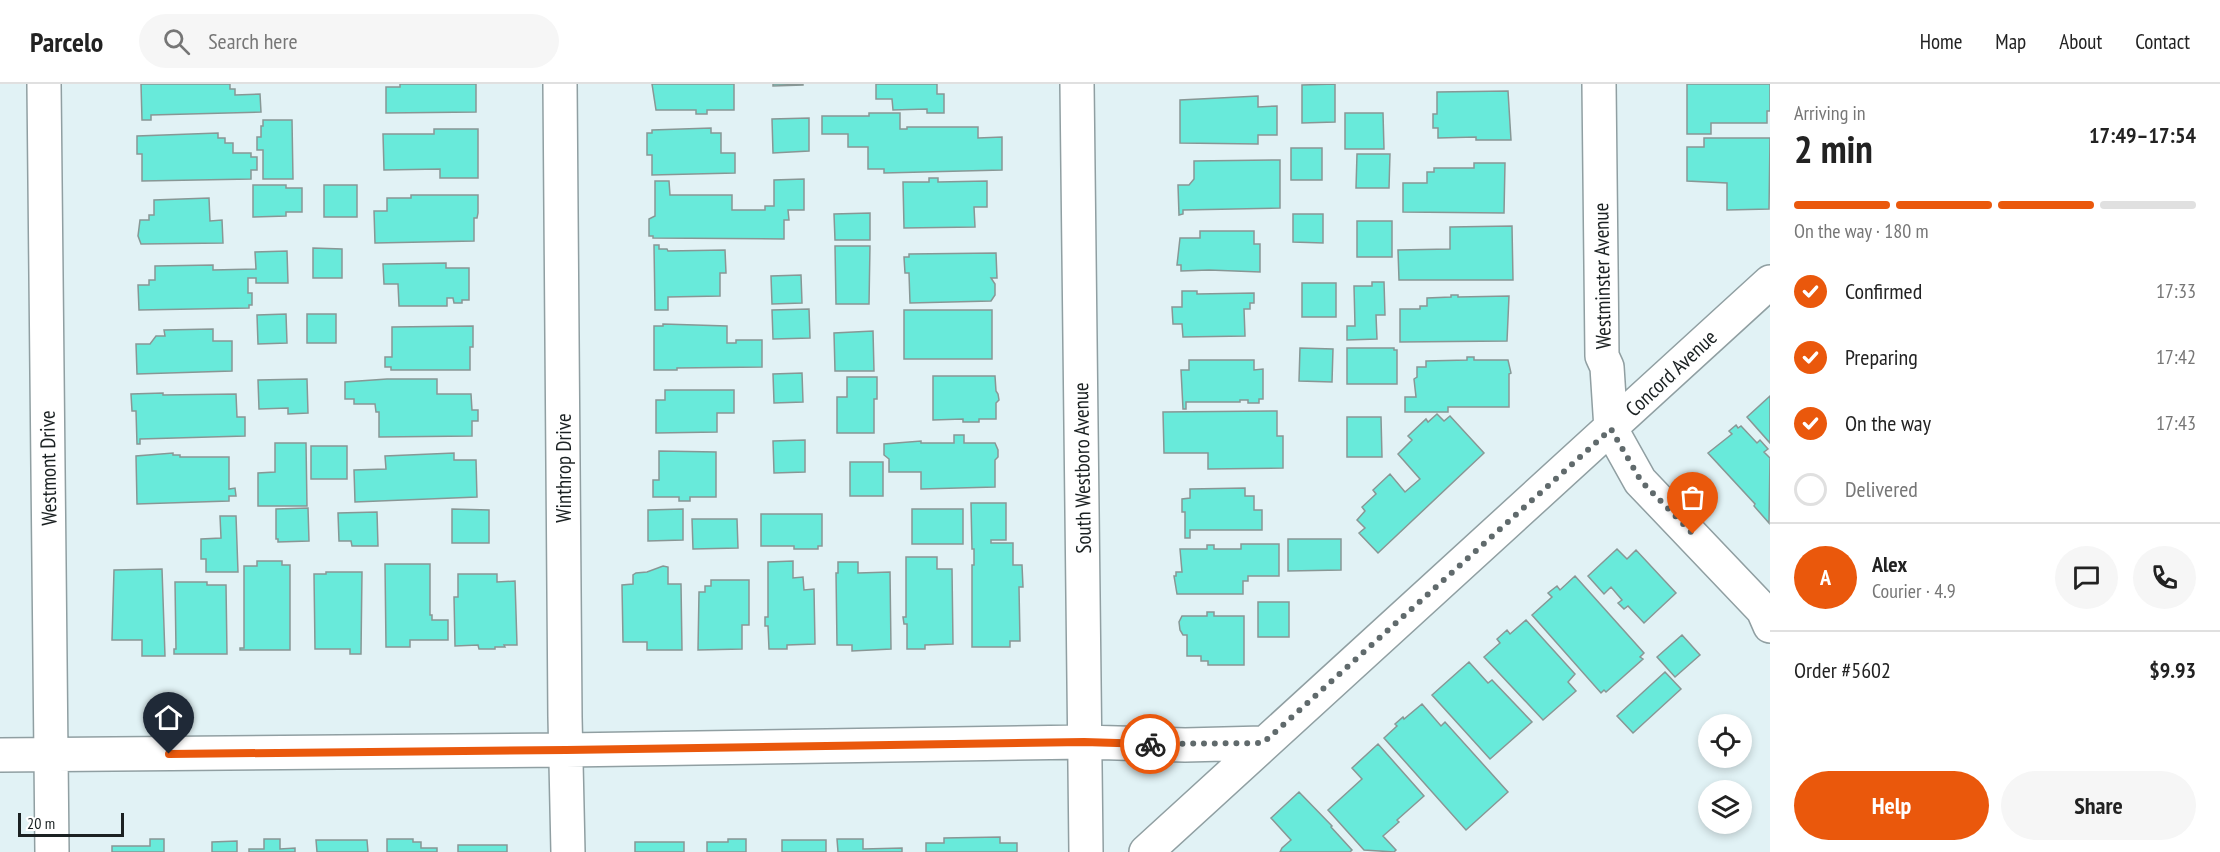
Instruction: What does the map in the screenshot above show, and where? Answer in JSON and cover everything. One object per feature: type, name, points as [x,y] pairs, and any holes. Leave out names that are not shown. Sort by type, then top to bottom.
[{"type":"street","name":"Westmont Drive","points":[[44,84],[52,852]]},
{"type":"street","name":"Winthrop Drive","points":[[560,84],[568,852]]},
{"type":"street","name":"South Westboro Avenue","points":[[1077,84],[1086,852]]},
{"type":"street","name":"Westminster Avenue","points":[[1599,84],[1602,356],[1607,367],[1611,429],[1641,481],[1763,610],[1770,626]]},
{"type":"street","name":"Concord Avenue","points":[[1146,852],[1770,282]]},
{"type":"street","points":[[0,755],[1084,742],[1185,745],[1263,743]]},
{"type":"building","points":[[141,84],[230,84],[230,89],[235,89],[235,95],[260,94],[261,112],[151,115],[151,120],[142,120]]},
{"type":"building","points":[[400,84],[476,84],[476,112],[386,113],[386,87],[400,87]]},
{"type":"building","points":[[652,84],[734,84],[734,110],[707,110],[707,114],[696,114],[696,110],[656,110]]},
{"type":"building","points":[[773,84],[803,84],[803,85],[773,86]]},
{"type":"building","points":[[876,84],[937,84],[937,94],[944,94],[944,113],[927,113],[927,109],[893,110],[892,99],[876,99]]},
{"type":"building","points":[[1335,84],[1335,122],[1302,123],[1302,85]]},
{"type":"building","points":[[1687,84],[1770,84],[1770,111],[1767,111],[1767,123],[1711,123],[1711,134],[1687,134]]},
{"type":"building","points":[[1508,91],[1511,140],[1476,140],[1476,137],[1438,138],[1438,128],[1433,128],[1433,114],[1437,114],[1437,92]]},
{"type":"building","points":[[1258,96],[1258,107],[1277,106],[1277,135],[1258,135],[1258,144],[1180,143],[1180,100]]},
{"type":"building","points":[[869,113],[900,113],[900,129],[907,129],[907,127],[978,127],[978,138],[1002,137],[1002,170],[884,173],[884,169],[868,169],[868,147],[848,147],[848,134],[822,134],[822,116],[869,116]]},
{"type":"building","points":[[1345,113],[1383,113],[1384,149],[1345,149]]},
{"type":"building","points":[[809,118],[809,151],[773,153],[772,119]]},
{"type":"building","points":[[263,120],[292,120],[293,179],[263,179],[263,150],[257,150],[257,137],[261,137]]},
{"type":"building","points":[[711,128],[711,133],[721,133],[721,153],[735,153],[735,173],[652,175],[652,155],[647,155],[647,133],[652,133],[652,130]]},
{"type":"building","points":[[434,129],[478,129],[478,178],[440,178],[440,169],[384,170],[383,134],[434,134]]},
{"type":"building","points":[[218,133],[218,138],[225,138],[225,143],[233,143],[233,153],[251,153],[251,157],[257,157],[257,170],[251,170],[251,179],[142,181],[142,154],[137,154],[137,136]]},
{"type":"building","points":[[1704,138],[1770,138],[1769,209],[1727,210],[1727,183],[1687,181],[1687,147],[1704,147]]},
{"type":"building","points":[[1291,148],[1322,148],[1322,180],[1291,180]]},
{"type":"building","points":[[1357,154],[1390,154],[1389,188],[1356,188]]},
{"type":"building","points":[[1280,160],[1280,208],[1183,210],[1183,214],[1179,215],[1178,185],[1189,185],[1194,179],[1194,161]]},
{"type":"building","points":[[1474,163],[1505,163],[1504,213],[1403,212],[1403,183],[1427,183],[1427,172],[1434,172],[1434,168],[1474,168]]},
{"type":"building","points":[[929,178],[938,178],[938,182],[987,181],[987,207],[974,207],[975,227],[904,228],[903,182],[929,182]]},
{"type":"building","points":[[804,179],[804,210],[788,210],[789,220],[784,220],[784,239],[653,238],[649,236],[649,219],[655,216],[655,181],[669,181],[670,195],[732,195],[732,210],[765,210],[765,206],[774,206],[774,180]]},
{"type":"building","points":[[253,185],[286,185],[286,188],[302,188],[302,212],[286,212],[286,216],[253,217]]},
{"type":"building","points":[[324,185],[357,185],[357,217],[324,217]]},
{"type":"building","points":[[411,195],[478,195],[478,213],[477,218],[474,218],[474,241],[375,243],[374,211],[387,211],[387,198],[411,198]]},
{"type":"building","points":[[209,198],[210,221],[222,220],[223,243],[141,244],[138,236],[140,220],[149,220],[149,215],[154,215],[154,200]]},
{"type":"building","points":[[870,213],[870,240],[835,240],[834,214]]},
{"type":"building","points":[[1293,214],[1323,214],[1323,243],[1293,242]]},
{"type":"building","points":[[1357,221],[1392,221],[1392,257],[1357,257]]},
{"type":"building","points":[[1512,226],[1513,280],[1399,280],[1398,250],[1450,249],[1450,227]]},
{"type":"building","points":[[1200,231],[1254,231],[1254,244],[1260,244],[1260,272],[1181,271],[1181,265],[1177,265],[1180,238],[1200,238]]},
{"type":"building","points":[[654,245],[659,245],[659,249],[668,251],[725,250],[726,273],[720,273],[720,296],[668,297],[668,310],[655,310]]},
{"type":"building","points":[[835,246],[870,246],[869,304],[836,304]]},
{"type":"building","points":[[313,248],[342,249],[342,278],[313,278]]},
{"type":"building","points":[[287,251],[288,283],[256,283],[256,278],[248,278],[248,293],[252,293],[252,305],[249,305],[249,308],[139,310],[138,285],[149,285],[149,280],[155,280],[155,266],[213,265],[213,270],[256,269],[255,252]]},
{"type":"building","points":[[996,253],[997,278],[991,278],[995,284],[995,295],[991,301],[910,303],[909,273],[905,273],[904,257],[909,257],[909,254]]},
{"type":"building","points":[[446,263],[446,268],[469,268],[469,300],[454,303],[453,298],[447,298],[447,306],[399,306],[398,284],[384,284],[383,264]]},
{"type":"building","points":[[801,275],[802,303],[772,304],[771,276]]},
{"type":"building","points":[[1372,282],[1384,282],[1385,315],[1376,315],[1377,339],[1347,340],[1347,326],[1355,326],[1354,286],[1372,286]]},
{"type":"building","points":[[1302,283],[1336,283],[1336,317],[1302,317]]},
{"type":"building","points":[[1182,291],[1197,291],[1197,294],[1254,293],[1254,303],[1250,303],[1250,309],[1244,309],[1245,336],[1183,337],[1182,324],[1173,324],[1172,307],[1182,307]]},
{"type":"building","points":[[1451,295],[1458,295],[1458,297],[1509,296],[1507,341],[1400,342],[1400,309],[1420,309],[1420,306],[1427,306],[1427,298],[1451,297]]},
{"type":"building","points":[[809,309],[810,338],[773,339],[772,310]]},
{"type":"building","points":[[904,310],[992,310],[992,359],[904,359]]},
{"type":"building","points":[[286,314],[287,343],[258,344],[257,315]]},
{"type":"building","points":[[307,314],[336,314],[336,343],[307,343]]},
{"type":"building","points":[[663,324],[727,326],[727,343],[736,343],[736,340],[762,340],[762,367],[654,370],[654,326],[663,326]]},
{"type":"building","points":[[473,326],[470,370],[391,370],[391,367],[385,367],[385,357],[392,357],[392,327]]},
{"type":"building","points":[[213,329],[213,341],[232,341],[232,371],[137,374],[136,344],[150,344],[156,336],[165,336],[164,330]]},
{"type":"building","points":[[873,331],[874,371],[835,371],[834,333]]},
{"type":"building","points":[[1300,348],[1333,349],[1332,382],[1299,381]]},
{"type":"building","points":[[1347,348],[1394,348],[1397,350],[1397,384],[1347,384]]},
{"type":"building","points":[[1467,357],[1474,357],[1474,360],[1508,360],[1511,373],[1509,374],[1509,407],[1448,407],[1448,412],[1405,412],[1405,397],[1416,397],[1414,379],[1417,377],[1417,367],[1426,367],[1426,361],[1467,360]]},
{"type":"building","points":[[1189,360],[1254,360],[1254,370],[1263,369],[1263,399],[1259,399],[1259,403],[1248,403],[1248,400],[1186,402],[1186,409],[1183,409],[1181,370],[1189,370]]},
{"type":"building","points":[[802,373],[803,402],[774,403],[773,374]]},
{"type":"building","points":[[933,376],[995,376],[999,400],[996,403],[996,419],[979,419],[979,422],[963,422],[963,419],[933,420]]},
{"type":"building","points":[[847,377],[877,377],[877,399],[874,399],[874,433],[837,433],[837,397],[847,397]]},
{"type":"building","points":[[307,379],[308,413],[288,414],[288,408],[259,409],[258,380]]},
{"type":"building","points":[[437,379],[437,394],[471,394],[472,410],[478,410],[478,421],[472,421],[472,436],[379,437],[379,412],[376,412],[375,404],[354,404],[354,399],[345,399],[345,382]]},
{"type":"building","points":[[665,390],[734,390],[734,413],[717,413],[717,432],[656,433],[656,400],[665,400]]},
{"type":"building","points":[[163,393],[163,395],[236,394],[237,417],[245,417],[245,436],[140,439],[140,444],[137,444],[136,411],[132,411],[131,394]]},
{"type":"building","points":[[1770,396],[1770,443],[1747,417]]},
{"type":"building","points":[[1277,411],[1277,436],[1283,436],[1283,468],[1208,469],[1208,453],[1164,453],[1163,412]]},
{"type":"building","points":[[1437,414],[1444,421],[1450,416],[1484,453],[1378,553],[1359,533],[1365,528],[1357,520],[1365,511],[1362,507],[1376,494],[1373,490],[1390,474],[1405,492],[1420,479],[1398,454],[1412,440],[1408,436],[1426,419],[1428,422]]},
{"type":"building","points":[[1347,417],[1381,417],[1382,457],[1347,457]]},
{"type":"building","points":[[1736,425],[1738,428],[1741,426],[1757,443],[1760,440],[1768,449],[1764,452],[1770,458],[1769,523],[1754,506],[1755,504],[1708,453],[1732,434],[1729,431]]},
{"type":"building","points":[[954,435],[964,435],[964,443],[995,443],[998,457],[995,460],[995,487],[921,489],[921,472],[889,472],[889,459],[884,455],[884,444],[921,441],[921,443],[954,443]]},
{"type":"building","points":[[805,440],[805,472],[774,473],[773,441]]},
{"type":"building","points":[[275,443],[306,443],[307,506],[258,506],[258,473],[275,472]]},
{"type":"building","points":[[311,446],[347,446],[347,479],[311,479]]},
{"type":"building","points":[[659,451],[716,452],[716,497],[690,497],[690,501],[679,501],[679,497],[653,497],[653,480],[659,480]]},
{"type":"building","points":[[173,453],[180,457],[229,457],[229,489],[235,488],[236,496],[229,496],[229,501],[137,504],[136,456]]},
{"type":"building","points":[[454,453],[454,460],[476,460],[477,497],[355,502],[354,470],[386,469],[385,456]]},
{"type":"building","points":[[850,462],[883,462],[883,496],[850,496]]},
{"type":"building","points":[[1245,488],[1245,496],[1254,496],[1254,510],[1262,510],[1262,530],[1190,530],[1190,538],[1185,538],[1185,512],[1182,512],[1182,499],[1190,498],[1190,489]]},
{"type":"building","points":[[971,503],[1006,503],[1006,540],[991,540],[991,543],[1013,543],[1013,565],[1022,565],[1023,587],[1019,587],[1020,641],[1010,641],[1010,647],[972,647],[974,549],[972,549]]},
{"type":"building","points":[[308,508],[309,541],[278,542],[276,539],[276,509]]},
{"type":"building","points":[[452,509],[489,510],[489,543],[452,543]]},
{"type":"building","points":[[683,509],[683,540],[648,541],[648,510]]},
{"type":"building","points":[[912,509],[963,509],[963,544],[912,544]]},
{"type":"building","points":[[377,512],[378,546],[352,546],[351,541],[339,541],[338,513]]},
{"type":"building","points":[[761,514],[822,514],[822,546],[818,546],[818,549],[794,549],[794,546],[761,546]]},
{"type":"building","points":[[220,516],[236,516],[238,572],[206,572],[206,559],[201,559],[201,539],[221,538]]},
{"type":"building","points":[[692,519],[737,519],[738,548],[693,549]]},
{"type":"building","points":[[1288,539],[1341,539],[1341,570],[1288,571]]},
{"type":"building","points":[[1241,544],[1279,544],[1279,576],[1248,576],[1248,581],[1243,581],[1243,594],[1177,594],[1174,576],[1176,572],[1182,572],[1180,549],[1207,549],[1207,545],[1214,545],[1214,549],[1241,549]]},
{"type":"building","points":[[1617,549],[1627,559],[1636,550],[1676,593],[1644,623],[1628,606],[1624,609],[1618,603],[1622,600],[1611,587],[1604,594],[1588,576]]},
{"type":"building","points":[[906,557],[937,557],[937,569],[952,569],[953,644],[925,645],[925,649],[907,649],[907,624],[904,624],[903,617],[906,617]]},
{"type":"building","points":[[257,561],[282,561],[282,565],[290,565],[290,650],[240,650],[244,648],[244,566],[257,566]]},
{"type":"building","points":[[793,561],[793,578],[803,577],[804,590],[814,589],[815,644],[787,645],[787,649],[769,649],[768,626],[765,626],[765,617],[768,617],[768,562]]},
{"type":"building","points":[[838,562],[858,562],[858,573],[890,572],[891,649],[852,651],[852,645],[837,645],[836,573],[838,573]]},
{"type":"building","points":[[385,564],[430,564],[430,615],[432,615],[432,620],[448,620],[448,640],[410,640],[410,647],[386,647]]},
{"type":"building","points":[[663,566],[668,567],[668,584],[681,584],[682,650],[647,650],[647,642],[623,642],[622,585],[633,584],[633,575],[636,573]]},
{"type":"building","points":[[162,569],[165,656],[142,656],[142,640],[112,640],[114,570]]},
{"type":"building","points":[[326,572],[362,572],[361,654],[350,654],[350,649],[315,649],[314,574],[326,574]]},
{"type":"building","points":[[458,574],[497,574],[497,582],[515,581],[517,645],[504,645],[505,647],[495,647],[495,649],[479,649],[478,645],[455,646],[454,597],[458,597]]},
{"type":"building","points":[[1575,576],[1644,653],[1640,657],[1643,659],[1606,692],[1604,690],[1601,693],[1532,615],[1552,597],[1548,593],[1557,586],[1560,590]]},
{"type":"building","points":[[711,580],[749,580],[749,625],[742,625],[742,649],[698,650],[699,592],[705,592],[705,586],[711,586]]},
{"type":"building","points":[[175,582],[207,582],[207,585],[226,585],[227,654],[174,654],[174,649],[176,649]]},
{"type":"building","points":[[1258,602],[1289,602],[1289,637],[1258,637]]},
{"type":"building","points":[[1207,612],[1214,612],[1214,616],[1244,616],[1244,665],[1208,665],[1208,661],[1201,661],[1201,656],[1187,656],[1187,635],[1183,635],[1179,622],[1182,616],[1207,616]]},
{"type":"building","points":[[1526,620],[1575,674],[1568,682],[1576,691],[1543,720],[1484,657],[1500,643],[1497,639],[1507,630],[1510,634]]},
{"type":"building","points":[[1682,635],[1700,655],[1675,677],[1657,657]]},
{"type":"building","points":[[1469,662],[1488,683],[1492,680],[1532,722],[1490,759],[1432,695]]},
{"type":"building","points":[[1665,672],[1681,689],[1633,733],[1617,716]]},
{"type":"building","points":[[1422,704],[1441,726],[1445,722],[1508,792],[1466,830],[1384,738],[1397,726],[1395,724]]},
{"type":"building","points":[[1378,744],[1424,796],[1383,836],[1396,850],[1394,852],[1364,850],[1328,810],[1362,779],[1352,768]]},
{"type":"building","points":[[1299,792],[1332,826],[1352,850],[1350,852],[1280,852],[1291,840],[1271,818]]},
{"type":"building","points":[[1000,837],[1000,843],[1017,843],[1017,852],[926,852],[926,843],[944,843],[944,838]]},
{"type":"building","points":[[150,839],[164,839],[164,852],[112,852],[112,846],[150,846]]},
{"type":"building","points":[[264,839],[280,839],[280,849],[295,848],[295,852],[249,852],[249,849],[264,849]]},
{"type":"building","points":[[387,839],[413,839],[413,842],[421,842],[421,848],[437,848],[437,852],[387,852]]},
{"type":"building","points":[[728,839],[746,839],[746,852],[707,852],[707,842],[728,842]]},
{"type":"building","points":[[837,839],[863,839],[863,849],[902,848],[902,852],[838,852]]},
{"type":"building","points":[[316,840],[367,840],[368,852],[317,852]]},
{"type":"building","points":[[782,840],[826,840],[826,852],[782,852]]},
{"type":"building","points":[[237,841],[237,852],[212,852],[212,842]]},
{"type":"building","points":[[635,842],[684,842],[684,852],[635,852]]},
{"type":"building","points":[[458,845],[507,845],[507,852],[458,852]]},
{"type":"way so far","points":[[1150,744],[1263,743],[1611,429],[1641,481],[1693,534]]},
{"type":"route","points":[[169,754],[1084,742],[1150,744]]}]
